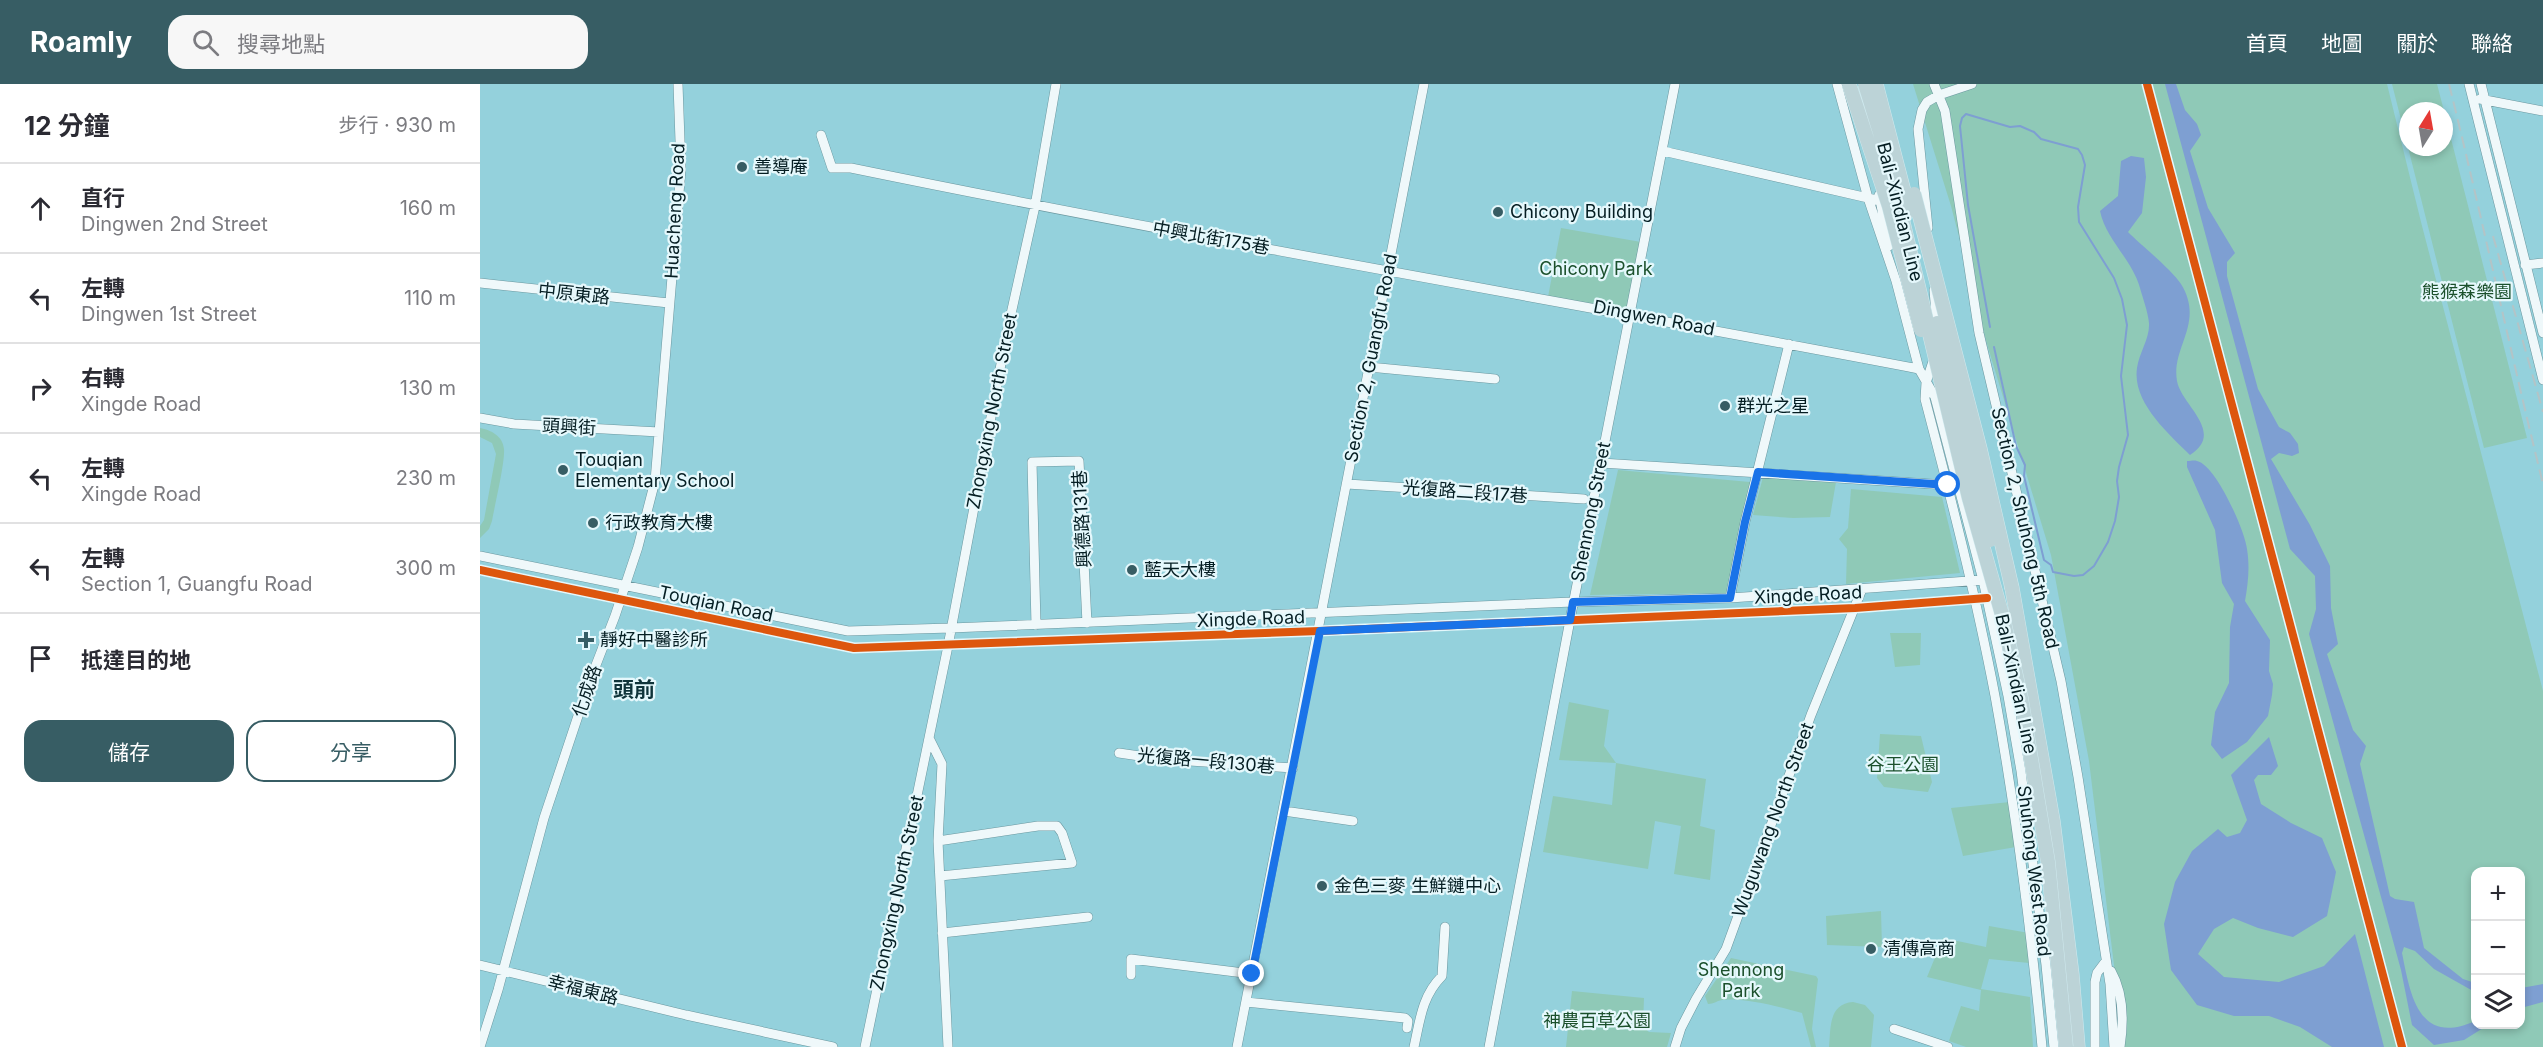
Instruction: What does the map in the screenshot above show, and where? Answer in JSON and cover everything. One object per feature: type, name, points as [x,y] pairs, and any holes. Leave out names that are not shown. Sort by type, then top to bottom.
[{"type":"highway","points":[[1851,84],[1889,206],[1915,310],[1953,430]]},
{"type":"highway","name":"Bali-Xindian Line","points":[[1864,84],[1901,214],[2021,698],[2048,862],[2066,1047]]},
{"type":"highway","points":[[1877,84],[1890,106]]},
{"type":"highway","name":"Bali-Xindian Line","points":[[1877,84],[1897,157],[2038,732],[2053,821],[2072,975],[2077,1047]]},
{"type":"highway","points":[[1884,84],[1993,501],[2012,588],[2031,705]]},
{"type":"street","name":"Huacheng Road","points":[[669,303],[681,169],[678,84]]},
{"type":"street","name":"Zhongxing North Street","points":[[865,1047],[948,646],[1007,332],[1035,206],[1056,84]]},
{"type":"street","name":"Section 2, Guangfu Road","points":[[1237,1047],[1320,631],[1424,84]]},
{"type":"street","name":"Shennong Street","points":[[1489,1047],[1573,602],[1663,151],[1674,84]]},
{"type":"street","name":"Shuhong West Road","points":[[1838,84],[1868,198],[1896,281],[1919,369],[1935,397],[1983,580],[2008,696],[2021,771],[2055,1047]]},
{"type":"street","name":"Shuhong West Road","points":[[1851,84],[1866,127],[1896,281]]},
{"type":"street","name":"Section 2, Shuhong 5th Road","points":[[1934,84],[1945,111],[1979,333],[2061,681],[2110,984],[2114,1047]]},
{"type":"street","points":[[1926,383],[1939,344],[1918,122],[1927,102],[1939,95],[1972,84]]},
{"type":"street","points":[[2469,84],[2543,380]]},
{"type":"street","points":[[2481,84],[2543,333]]},
{"type":"street","points":[[2473,99],[2543,111]]},
{"type":"street","name":"中興北街175巷","points":[[820,135],[832,168],[851,168],[1035,206],[1388,270]]},
{"type":"street","points":[[1663,151],[1881,201]]},
{"type":"street","points":[[2525,266],[2543,263]]},
{"type":"street","name":"Dingwen Road","points":[[1388,270],[1630,313],[1919,369]]},
{"type":"street","name":"中原東路","points":[[480,283],[669,303]]},
{"type":"street","name":"化成路","points":[[503,971],[542,824],[624,587],[655,481],[669,303]]},
{"type":"street","points":[[1730,598],[1745,522],[1789,344]]},
{"type":"street","points":[[1369,366],[1495,380]]},
{"type":"street","name":"Shuhong West Road","points":[[1926,383],[1925,399],[1971,581],[2008,771],[2034,965],[2042,1047]]},
{"type":"street","name":"頭興街","points":[[480,418],[514,424],[659,432]]},
{"type":"street","name":"興德路131巷","points":[[1036,625],[1032,462],[1079,461],[1087,623]]},
{"type":"street","points":[[1601,463],[1948,485]]},
{"type":"street","name":"光復路二段17巷","points":[[1347,484],[1584,499]]},
{"type":"street","name":"Touqian Road","points":[[480,556],[848,631],[951,628]]},
{"type":"street","name":"Touqian Road","points":[[480,570],[854,648],[948,646]]},
{"type":"street","name":"Xingde Road","points":[[951,628],[1573,602],[1730,598],[1983,580]]},
{"type":"street","name":"Wuguwang North Street","points":[[1675,1047],[1686,1019],[1729,942],[1811,715],[1862,589]]},
{"type":"street","name":"Xingde Road","points":[[948,646],[1855,608],[1987,598]]},
{"type":"street","name":"Zhongxing North Street","points":[[929,738],[942,764],[938,841],[948,1047]]},
{"type":"street","name":"光復路一段130巷","points":[[1119,753],[1160,759],[1293,768]]},
{"type":"street","points":[[1284,811],[1353,821]]},
{"type":"street","points":[[938,841],[1038,826],[1057,826],[1060,827],[1065,839],[1072,863],[940,876]]},
{"type":"street","points":[[942,933],[1088,917]]},
{"type":"street","points":[[1414,1047],[1425,997],[1442,976],[1445,927]]},
{"type":"street","points":[[1131,975],[1131,959],[1252,974]]},
{"type":"street","points":[[2095,1047],[2095,982],[2097,973],[2106,961]]},
{"type":"street","name":"Section 2, Shuhong 5th Road","points":[[2106,961],[2120,987],[2122,1030],[2120,1047]]},
{"type":"street","name":"幸福東路","points":[[480,965],[686,1015],[833,1047]]},
{"type":"street","points":[[2034,965],[2067,965],[2077,1047]]},
{"type":"street","points":[[480,1047],[503,971]]},
{"type":"street","points":[[1246,1002],[1405,1018],[1408,1021],[1407,1028]]},
{"type":"street","points":[[1894,1029],[1948,1047]]},
{"type":"green space","points":[[1913,84],[2387,84],[2399,133],[2399,156],[2405,156],[2543,691],[2543,1047],[2124,1047],[2089,761],[2051,555],[1987,344],[1951,206]]},
{"type":"green space","name":"熊猴森樂園","points":[[2392,84],[2437,84],[2442,102],[2399,102],[2399,112]]},
{"type":"green space","name":"熊猴森樂園","points":[[2453,146],[2527,438],[2484,448],[2410,156],[2453,156]]},
{"type":"green space","name":"Chicony Park","points":[[1561,228],[1641,242],[1627,309],[1548,297]]},
{"type":"green space","points":[[480,428],[496,434],[503,444],[504,455],[492,521],[489,529],[480,538],[480,526],[484,520],[496,454],[492,443],[480,437]]},
{"type":"green space","points":[[1618,470],[1750,482],[1726,593],[1590,595]]},
{"type":"green space","points":[[1763,477],[1836,482],[1830,517],[1793,518],[1753,515]]},
{"type":"green space","points":[[1851,489],[1942,497],[1960,573],[1846,584],[1847,549],[1839,539],[1848,528]]},
{"type":"green space","points":[[1890,633],[1921,633],[1920,665],[1895,667]]},
{"type":"green space","points":[[1569,702],[1609,710],[1604,746],[1616,763],[1559,760]]},
{"type":"green space","name":"谷王公園","points":[[1880,734],[1921,736],[1932,782],[1928,792],[1884,787],[1877,778]]},
{"type":"green space","points":[[1616,763],[1706,779],[1700,826],[1715,830],[1710,880],[1674,874],[1681,826],[1655,821],[1648,869],[1543,852],[1553,796],[1612,805]]},
{"type":"green space","points":[[2010,802],[2016,847],[1963,856],[1951,808]]},
{"type":"green space","points":[[1881,911],[1882,947],[1827,945],[1826,916]]},
{"type":"green space","points":[[1989,926],[2029,933],[2029,963],[1989,959],[1981,989],[2030,997],[2033,1047],[1966,1047],[1949,1041],[1961,1006],[1979,1011],[1981,990],[1927,977],[1943,938],[1986,947]]},
{"type":"green space","name":"Shennong Park","points":[[1731,958],[1816,976],[1818,979],[1812,1029],[1816,1047],[1811,1047],[1802,1013],[1762,1003],[1731,999],[1708,1004],[1705,996]]},
{"type":"green space","name":"神農百草公園","points":[[1572,991],[1644,998],[1643,1027],[1649,1032],[1671,1033],[1667,1047],[1566,1047]]},
{"type":"green space","points":[[1853,1002],[1865,1005],[1874,1015],[1871,1047],[1829,1047],[1832,1018],[1835,1012],[1839,1007]]},
{"type":"water","points":[[2165,84],[2176,84],[2185,110],[2197,124],[2201,135],[2190,151],[2208,208],[2235,253],[2227,262],[2227,276],[2258,389],[2279,427],[2290,433],[2298,444],[2299,453],[2292,456],[2279,453],[2271,459],[2310,525],[2330,566],[2331,608],[2338,644],[2327,654],[2353,730],[2366,746],[2360,764],[2390,896],[2414,902],[2424,948],[2463,979],[2471,982],[2471,990],[2434,969],[2415,951],[2404,947],[2402,953],[2409,984],[2420,1012],[2429,1021],[2441,1027],[2456,1027],[2471,1022],[2471,1029],[2482,1029],[2464,1040],[2434,1045],[2412,1025],[2401,970],[2309,634],[2316,609],[2315,576],[2290,549]]},
{"type":"water","points":[[2131,156],[2144,158],[2146,177],[2142,213],[2128,232],[2177,278],[2187,298],[2190,311],[2189,323],[2178,357],[2177,381],[2203,428],[2204,437],[2200,446],[2190,455],[2153,416],[2140,393],[2137,368],[2148,334],[2148,314],[2136,278],[2108,231],[2100,211],[2118,196],[2121,161]]},
{"type":"water","points":[[2187,461],[2197,461],[2205,465],[2221,486],[2235,514],[2245,540],[2248,556],[2245,601],[2270,640],[2269,671],[2273,684],[2268,716],[2247,742],[2222,759],[2211,745],[2215,712],[2229,683],[2230,627],[2234,604],[2222,583],[2215,530],[2187,467]]},
{"type":"water","points":[[2269,737],[2278,766],[2271,775],[2258,775],[2254,780],[2261,804],[2291,823],[2322,838],[2336,872],[2327,916],[2293,937],[2258,928],[2233,918],[2214,929],[2198,954],[2224,977],[2279,982],[2324,966],[2355,934],[2384,1047],[2332,1047],[2300,1027],[2269,1016],[2234,1016],[2197,1005],[2171,970],[2164,924],[2175,882],[2192,851],[2218,829],[2227,837],[2240,833],[2247,820],[2231,775]]},
{"type":"water","points":[[2543,984],[2543,1002],[2525,1007],[2525,987]]},
{"type":"waterway","points":[[1990,327],[1968,205],[1960,126],[1966,114],[2010,127],[2020,126],[2034,132],[2041,139],[2078,149],[2085,165],[2078,207],[2079,222],[2114,278],[2122,299],[2127,325],[2121,376],[2128,435],[2119,467],[2117,481],[2119,497],[2115,521],[2108,542],[2094,566],[2083,575],[2074,576],[2053,572],[2051,565],[2044,560],[2024,476],[2025,465],[2016,446],[1994,347]]},
{"type":"railway","points":[[2449,84],[2543,484]]},
{"type":"railway","points":[[2493,236],[2543,412]]},
{"type":"cycle path","points":[[2147,84],[2402,1047]]},
{"type":"cycle path","points":[[480,570],[854,648],[1855,608],[1987,598]]},
{"type":"place","name":"善導庵","points":[[742,167]]},
{"type":"place","name":"Chicony Building","points":[[1498,212]]},
{"type":"place","name":"群光之星","points":[[1725,406]]},
{"type":"place","name":"Touqian Elementary School","points":[[563,470]]},
{"type":"place","name":"行政教育大樓","points":[[593,523]]},
{"type":"place","name":"藍天大樓","points":[[1132,570]]},
{"type":"place","name":"靜好中醫診所","points":[[586,640]]},
{"type":"place","name":"金色三麥 生鮮鏈中心","points":[[1322,886]]},
{"type":"place","name":"清傳高商","points":[[1871,949]]},
{"type":"district","name":"頭前","points":[[634,690]]},
{"type":"route","points":[[1252,974],[1320,631],[1570,620],[1573,602],[1730,598],[1745,522],[1758,472],[1948,485]]}]
